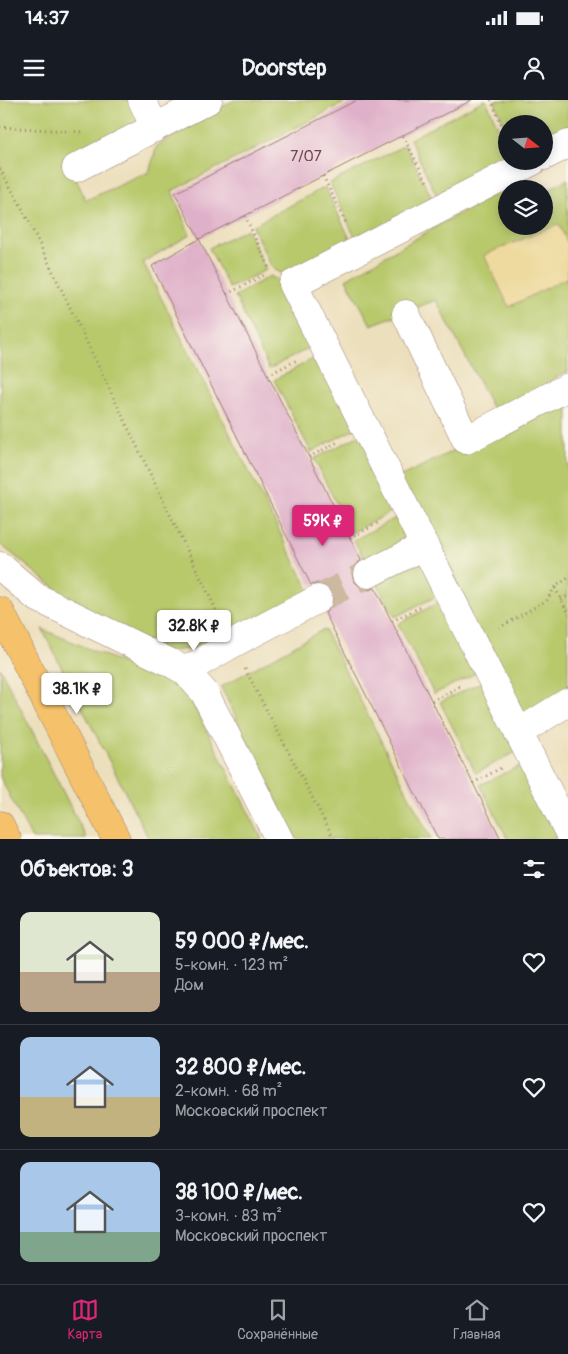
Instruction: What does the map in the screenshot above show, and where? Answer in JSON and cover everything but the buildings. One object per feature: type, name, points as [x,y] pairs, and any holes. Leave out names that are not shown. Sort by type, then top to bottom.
[{"type":"main road","points":[[0,611],[116,839]]},
{"type":"main road","points":[[0,825],[7,839]]},
{"type":"street","points":[[142,100],[155,128]]},
{"type":"street","points":[[76,168],[208,100]]},
{"type":"street","points":[[553,152],[568,144]]},
{"type":"street","points":[[515,170],[293,284],[568,831]]},
{"type":"street","points":[[406,314],[466,440],[568,387]]},
{"type":"street","points":[[368,574],[424,546]]},
{"type":"street","points":[[0,566],[36,596],[171,662],[185,672],[204,692],[279,839]]},
{"type":"street","points":[[185,672],[232,644],[318,599]]},
{"type":"street","points":[[518,733],[568,702]]},
{"type":"path","points":[[491,100],[498,116]]},
{"type":"path","points":[[0,126],[85,132]]},
{"type":"path","points":[[403,136],[440,208]]},
{"type":"path","points":[[0,170],[22,206],[232,644],[334,839]]},
{"type":"path","points":[[322,176],[359,250]]},
{"type":"path","points":[[227,294],[271,272],[245,216]]},
{"type":"path","points":[[472,643],[547,600],[555,587],[568,578]]},
{"type":"path","points":[[555,587],[568,612]]},
{"type":"path","points":[[561,599],[568,596]]},
{"type":"green space","points":[[0,100],[136,100],[148,125],[69,165],[86,200],[149,172],[157,146],[234,100],[350,100],[172,191],[190,235],[143,262],[311,594],[190,649],[168,651],[82,610],[0,544]]},
{"type":"green space","points":[[486,100],[498,127],[498,166],[439,201],[410,139]]},
{"type":"green space","points":[[494,100],[568,100],[568,137],[553,144],[553,115],[500,115]]},
{"type":"green space","points":[[405,145],[434,202],[357,242],[330,183]]},
{"type":"green space","points":[[568,179],[568,371],[495,413],[436,300],[371,325],[346,279],[496,192],[498,193],[498,235],[553,235],[553,187]]},
{"type":"green space","points":[[325,187],[353,245],[292,279],[272,268],[252,226]]},
{"type":"green space","points":[[247,229],[266,270],[229,288],[209,248]]},
{"type":"green space","points":[[270,276],[289,286],[317,344],[269,369],[235,296]]},
{"type":"green space","points":[[322,354],[358,427],[311,452],[274,380]]},
{"type":"green space","points":[[568,392],[568,697],[520,725],[395,479],[470,443]]},
{"type":"green space","points":[[362,434],[400,507],[351,533],[314,459]]},
{"type":"green space","points":[[405,513],[419,541],[370,570],[354,540]]},
{"type":"green space","points":[[417,556],[443,593],[395,617],[375,580]]},
{"type":"green space","points":[[445,599],[480,671],[434,694],[398,624]]},
{"type":"green space","points":[[42,629],[186,690],[262,839],[149,839]]},
{"type":"green space","points":[[324,629],[431,839],[296,839],[221,687]]},
{"type":"green space","points":[[0,668],[87,839],[32,839],[0,777]]},
{"type":"green space","points":[[484,681],[520,750],[476,773],[440,702]]},
{"type":"green space","points":[[524,764],[561,839],[508,839],[480,785]]},
{"type":"sand","points":[[559,224],[568,244],[568,277],[509,307],[484,255],[532,235],[553,235],[553,226]]},
{"type":"tunnel","points":[[318,599],[368,574]]}]
